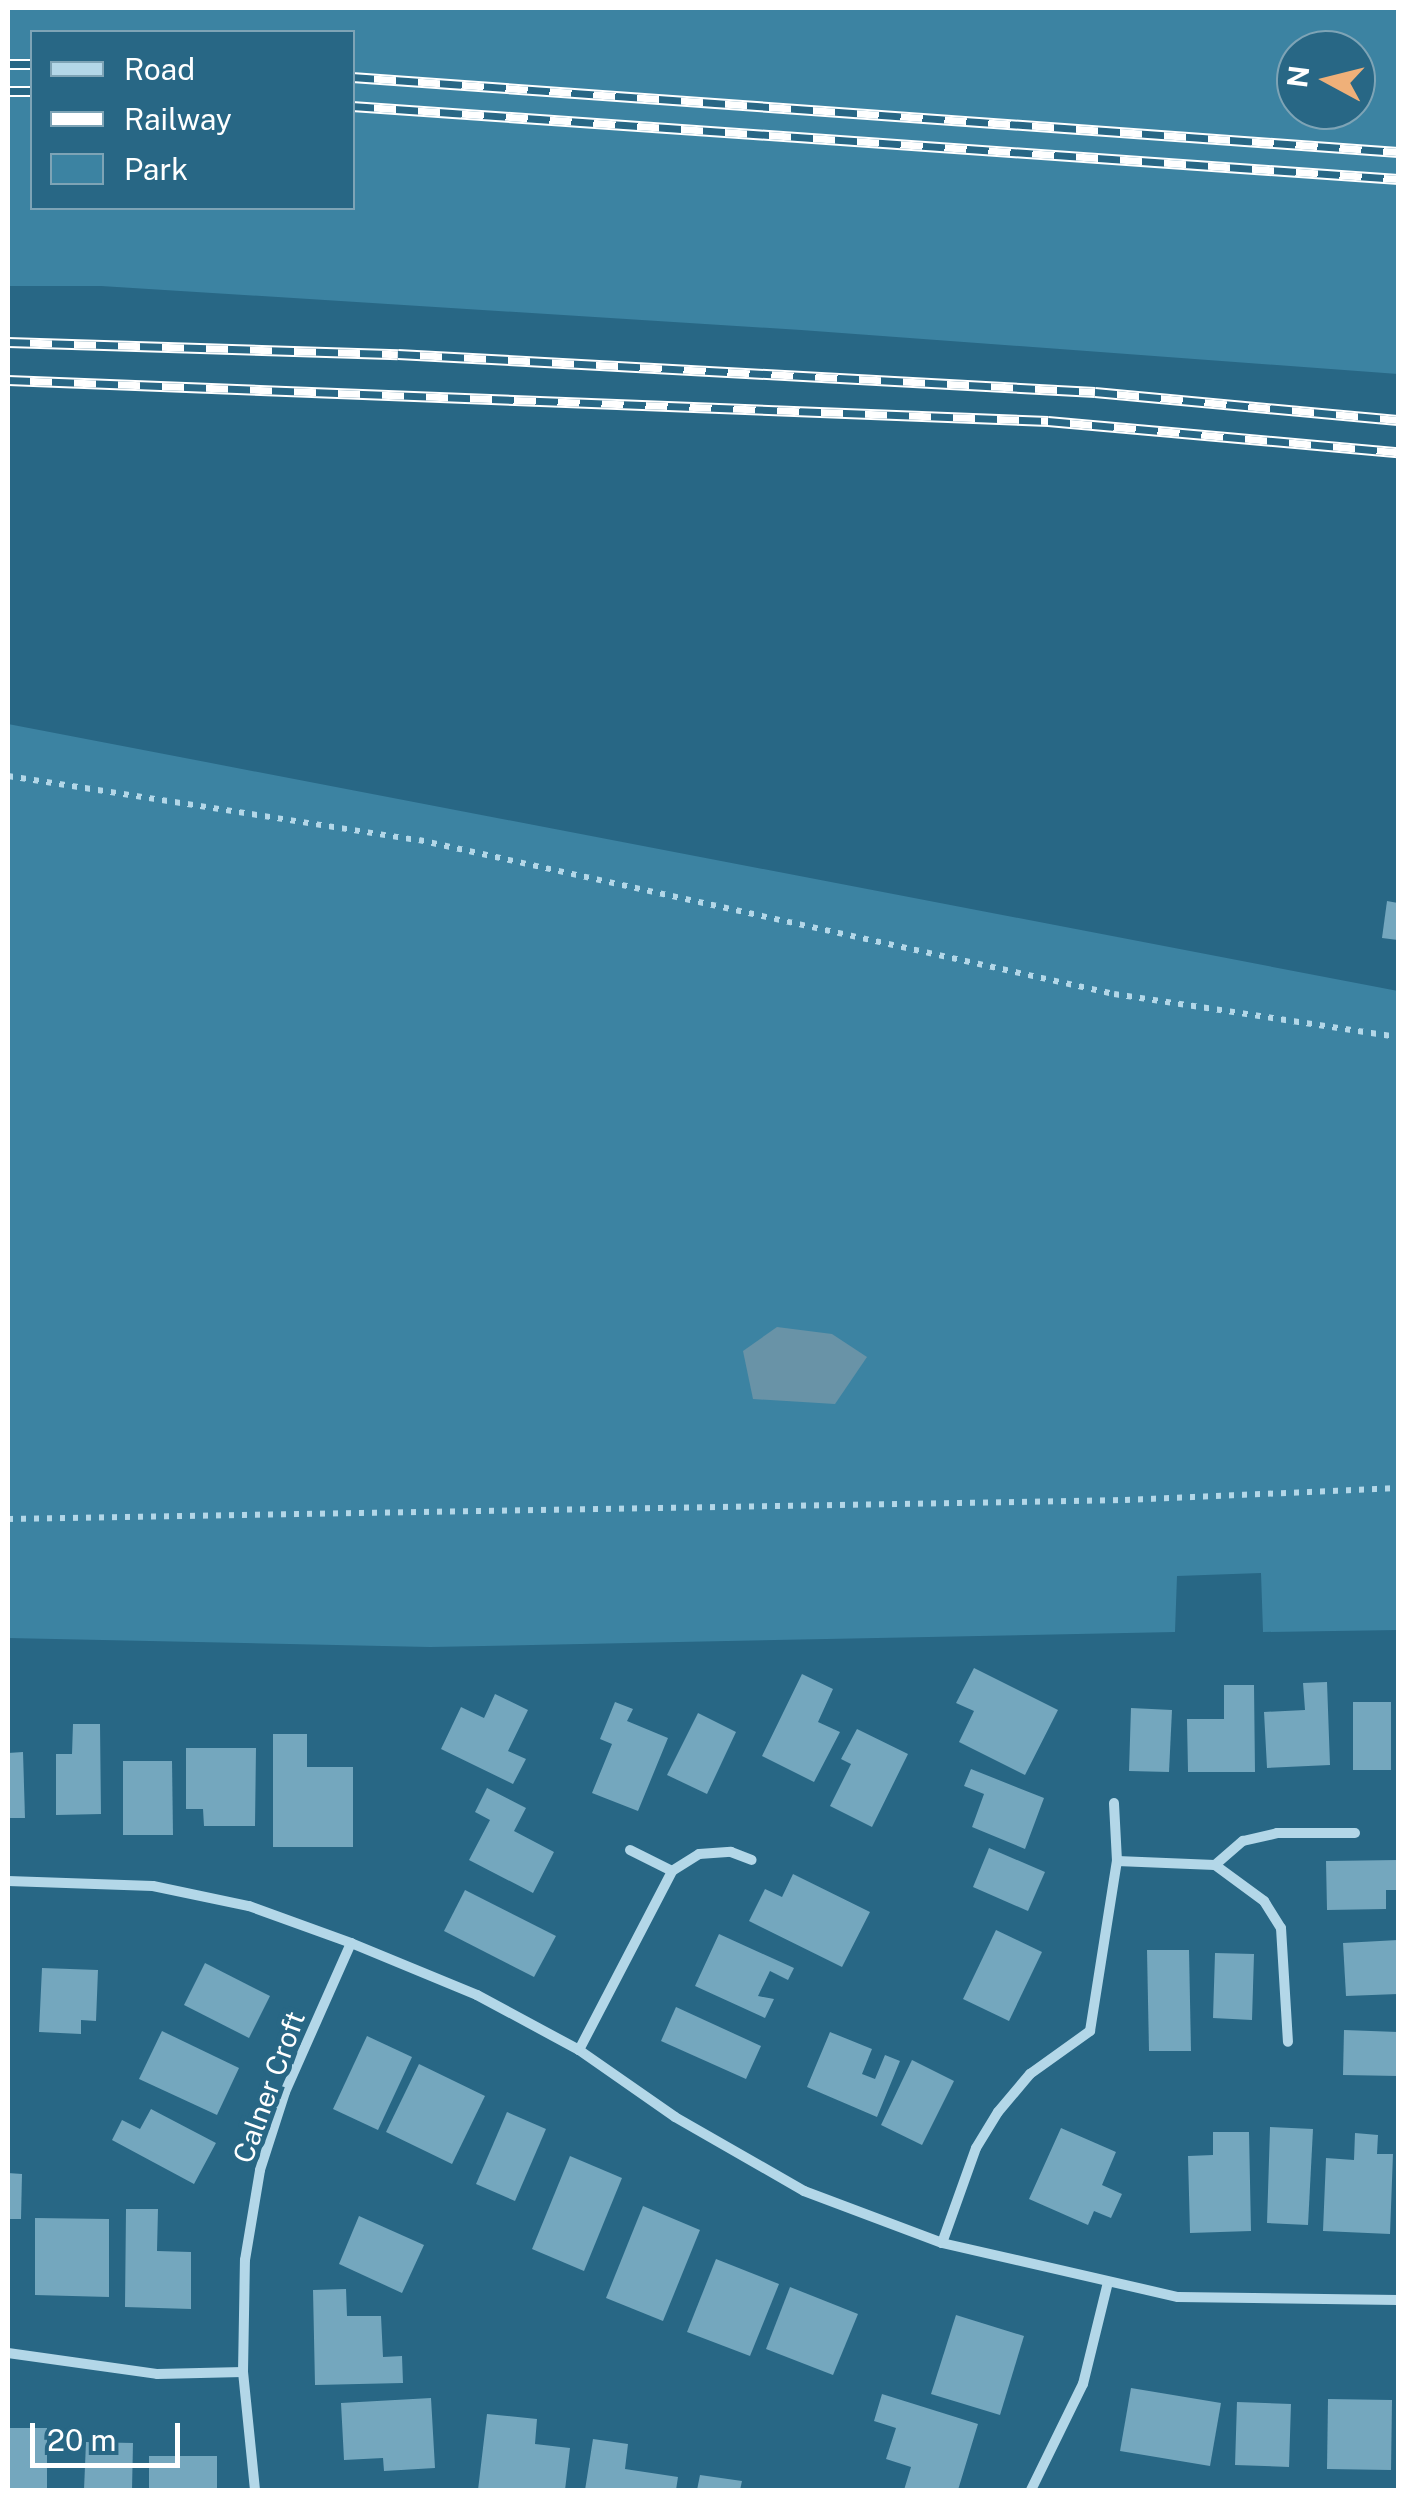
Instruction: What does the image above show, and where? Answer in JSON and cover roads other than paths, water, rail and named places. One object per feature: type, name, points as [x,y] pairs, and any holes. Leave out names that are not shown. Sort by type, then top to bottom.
[{"type":"street","points":[[942,2243],[976,2148],[998,2112],[1030,2074],[1090,2031],[1117,1861],[1114,1803]]},
{"type":"street","points":[[1215,1865],[1243,1841],[1260,1837],[1355,1833]]},
{"type":"street","points":[[630,1850],[672,1870]]},
{"type":"street","points":[[579,2050],[672,1870],[700,1854],[731,1852],[752,1860]]},
{"type":"street","points":[[1117,1861],[1215,1865],[1264,1901],[1281,1928],[1288,2042]]},
{"type":"street","points":[[8,1880],[153,1886],[249,1906],[351,1942],[477,1996],[579,2050],[676,2117],[804,2191],[942,2243],[1107,2286],[1250,2302],[1398,2300]]},
{"type":"street","name":"Calner Croft","points":[[255,2490],[242,2372],[246,2260],[260,2170],[285,2092],[351,1942]]},
{"type":"street","points":[[1031,2490],[1083,2384],[1107,2286]]},
{"type":"street","points":[[8,2353],[157,2374],[242,2372]]},
{"type":"railway","points":[[8,64],[30,64]]},
{"type":"railway","points":[[355,77],[1398,152]]},
{"type":"railway","points":[[8,91],[30,91]]},
{"type":"railway","points":[[355,106],[1398,179]]},
{"type":"railway","points":[[8,342],[398,354],[1095,392],[1398,420]]},
{"type":"railway","points":[[8,380],[1048,421],[1398,452]]}]
